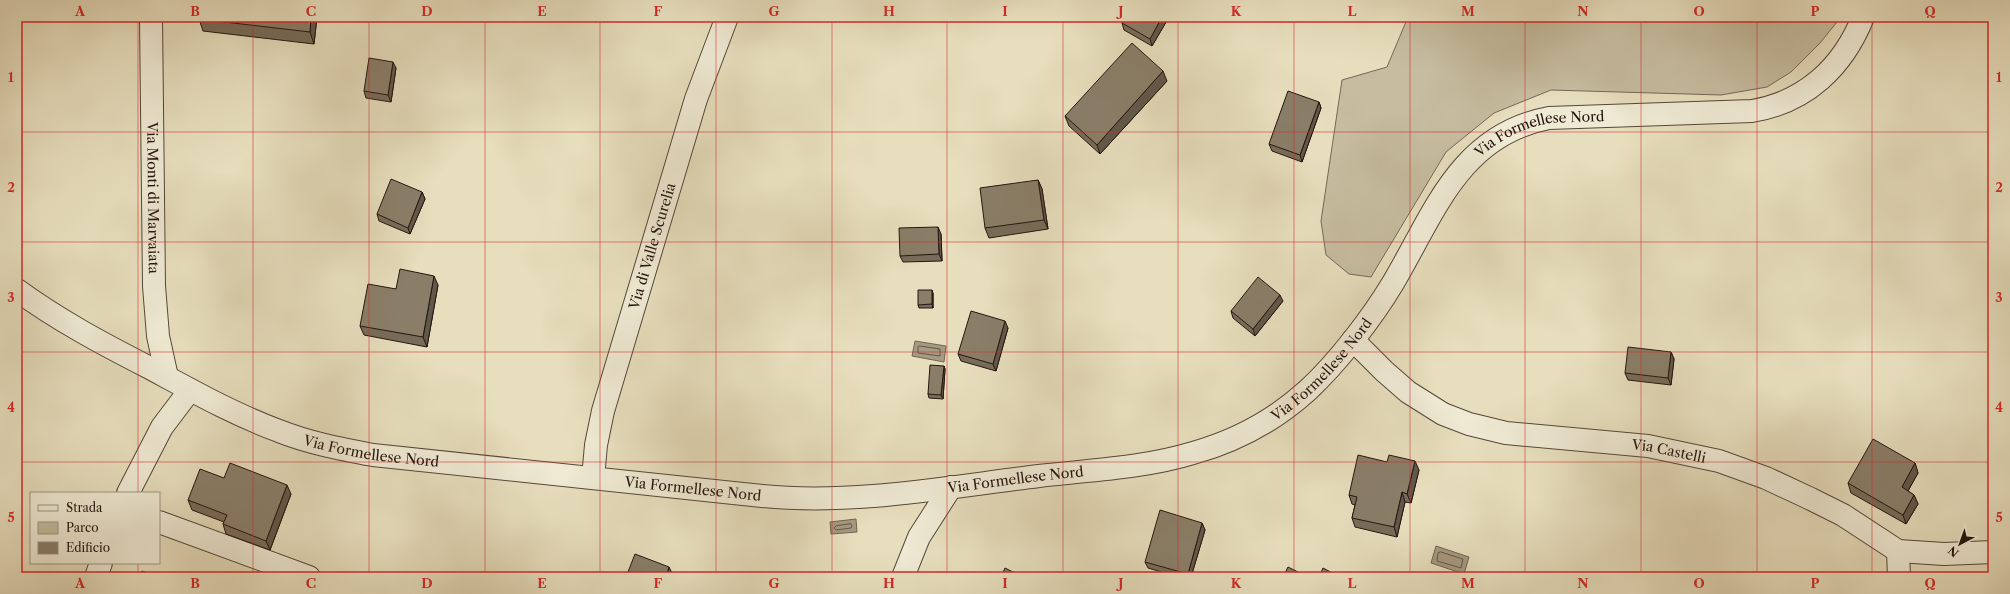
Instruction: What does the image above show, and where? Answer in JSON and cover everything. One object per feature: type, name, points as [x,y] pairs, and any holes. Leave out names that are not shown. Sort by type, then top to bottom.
[{"type":"street","name":"Via Monti di Marvaiata","points":[[151,17],[154,286],[158,336],[166,377]]},
{"type":"street","name":"Via di Valle Scurelia","points":[[593,478],[596,445],[603,411],[691,117],[726,17]]},
{"type":"street","name":"Via Formellese Nord","points":[[17,290],[68,324],[229,410],[274,429],[337,448],[388,457],[794,498],[880,495],[1143,463],[1178,457],[1209,448],[1255,428],[1286,408],[1316,383],[1353,340],[1389,290],[1448,185],[1466,163],[1496,139],[1525,124],[1553,118],[1752,111],[1775,107],[1797,97],[1826,74],[1850,44],[1863,17]]},
{"type":"street","name":"Via Castelli","points":[[1353,340],[1384,371],[1408,392],[1457,420],[1506,433],[1627,443],[1665,449],[1718,461],[1766,478],[1811,499],[1843,515],[1898,551],[1944,554],[1993,552]]},
{"type":"street","points":[[129,492],[158,434],[190,390]]},
{"type":"street","points":[[903,577],[919,537],[951,487]]},
{"type":"street","points":[[160,522],[309,577]]},
{"type":"street","points":[[1898,551],[1899,577]]},
{"type":"street","points":[[96,577],[101,564]]},
{"type":"green space","points":[[1408,17],[1841,17],[1820,43],[1791,72],[1767,87],[1721,95],[1551,90],[1494,113],[1446,152],[1371,277],[1349,274],[1326,255],[1321,221],[1342,80],[1387,67]]},
{"type":"water","points":[[915,341],[946,346],[944,362],[912,356]]},
{"type":"water","points":[[856,519],[857,532],[831,534],[830,522]]},
{"type":"water","points":[[1436,546],[1469,557],[1464,574],[1431,563]]},
{"type":"building","points":[[199,17],[311,17],[310,32],[199,19]]},
{"type":"building","points":[[1126,17],[1162,17],[1150,39],[1122,23]]},
{"type":"building","points":[[1132,43],[1163,71],[1097,145],[1065,116]]},
{"type":"building","points":[[369,58],[393,62],[388,95],[364,91]]},
{"type":"building","points":[[1288,91],[1319,102],[1300,155],[1269,144]]},
{"type":"building","points":[[391,179],[422,192],[408,228],[377,214]]},
{"type":"building","points":[[1038,180],[1044,220],[985,228],[980,188]]},
{"type":"building","points":[[938,227],[939,254],[900,256],[899,228]]},
{"type":"building","points":[[400,269],[434,276],[423,337],[360,326],[368,284],[396,289]]},
{"type":"building","points":[[1258,277],[1280,295],[1253,329],[1231,311]]},
{"type":"building","points":[[918,290],[932,290],[932,304],[918,305]]},
{"type":"building","points":[[971,311],[1005,321],[993,364],[958,354]]},
{"type":"building","points":[[1628,347],[1671,352],[1668,378],[1625,373]]},
{"type":"building","points":[[930,365],[944,366],[941,395],[928,394]]},
{"type":"building","points":[[1873,439],[1915,463],[1902,487],[1914,495],[1903,515],[1848,483]]},
{"type":"building","points":[[1358,455],[1387,462],[1389,455],[1415,461],[1407,494],[1402,492],[1394,527],[1352,518],[1357,497],[1349,495]]},
{"type":"building","points":[[230,463],[287,485],[266,541],[223,524],[227,515],[188,500],[200,469],[224,478]]},
{"type":"building","points":[[1160,510],[1202,523],[1188,574],[1145,562]]},
{"type":"building","points":[[635,554],[669,567],[666,577],[626,577]]},
{"type":"building","points":[[1288,567],[1308,577],[1283,577]]},
{"type":"building","points":[[1005,568],[1023,577],[1001,577]]},
{"type":"building","points":[[1323,568],[1340,577],[1319,577]]},
{"type":"building","points":[[142,571],[157,577],[140,577]]},
{"type":"building","points":[[1480,573],[1507,577],[1479,577]]},
{"type":"building","points":[[715,574],[722,577],[714,577]]}]
